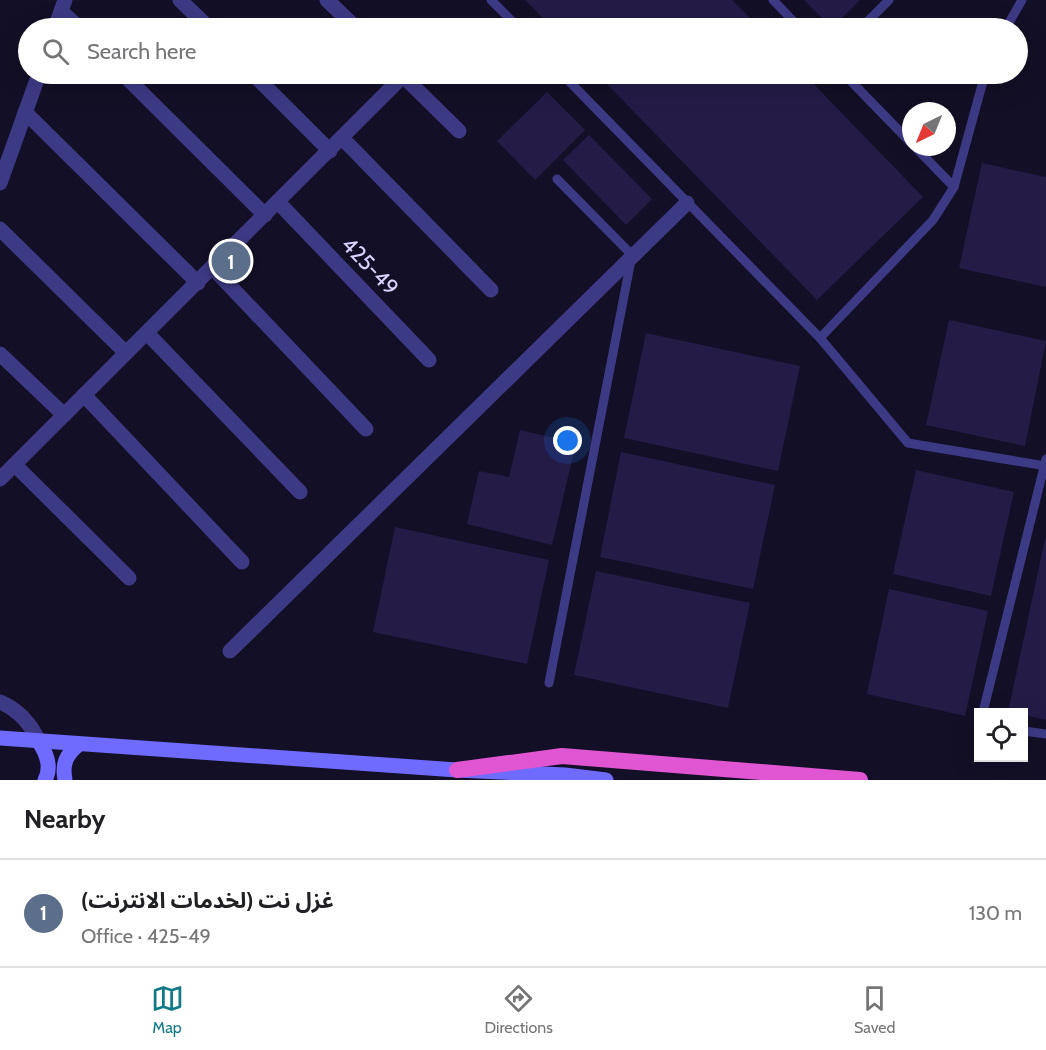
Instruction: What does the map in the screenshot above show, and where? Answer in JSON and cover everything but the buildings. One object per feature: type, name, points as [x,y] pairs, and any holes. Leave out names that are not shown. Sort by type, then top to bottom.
[{"type":"highway","points":[[456,770],[562,756],[860,780]]},
{"type":"main road","points":[[0,738],[456,770],[480,776],[565,775],[606,780]]},
{"type":"main road","points":[[39,742],[47,756],[49,766],[45,780]]},
{"type":"main road","points":[[65,780],[63,771],[65,760],[78,745]]},
{"type":"street","points":[[180,0],[199,18]]},
{"type":"street","points":[[327,0],[346,18]]},
{"type":"street","points":[[0,183],[35,84]]},
{"type":"street","points":[[133,84],[265,215]]},
{"type":"street","points":[[263,84],[330,150]]},
{"type":"street","points":[[0,479],[198,283],[393,84]]},
{"type":"street","points":[[411,84],[459,130]]},
{"type":"street","points":[[25,112],[198,283]]},
{"type":"street","points":[[342,138],[491,290]]},
{"type":"street","name":"425-49","points":[[278,202],[429,360]]},
{"type":"street","points":[[230,651],[687,203]]},
{"type":"street","points":[[0,229],[126,353]]},
{"type":"street","points":[[212,267],[366,429]]},
{"type":"street","points":[[147,333],[300,492]]},
{"type":"street","points":[[0,354],[64,415]]},
{"type":"street","points":[[84,395],[242,562]]},
{"type":"street","points":[[15,465],[129,578]]},
{"type":"street","points":[[0,702],[10,706],[21,715],[34,731],[39,742]]},
{"type":"lane","points":[[491,0],[509,18]]},
{"type":"lane","points":[[773,0],[790,18]]},
{"type":"lane","points":[[871,18],[889,0]]},
{"type":"lane","points":[[1012,18],[1022,0]]},
{"type":"lane","points":[[572,84],[820,338],[908,443],[1045,464],[983,708]]},
{"type":"lane","points":[[854,84],[902,134]]},
{"type":"lane","points":[[820,338],[933,220],[954,187],[982,84]]},
{"type":"lane","points":[[924,156],[954,187]]},
{"type":"lane","points":[[549,683],[632,255],[557,179]]},
{"type":"lane","points":[[1028,732],[1046,734]]},
{"type":"place","name":"غزل نت (لخدمات الانترنت)","points":[[231,261]]}]
